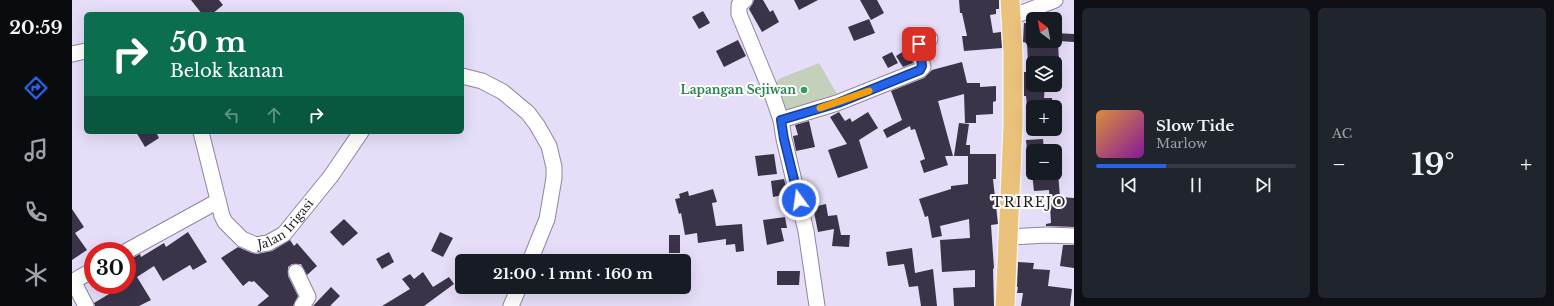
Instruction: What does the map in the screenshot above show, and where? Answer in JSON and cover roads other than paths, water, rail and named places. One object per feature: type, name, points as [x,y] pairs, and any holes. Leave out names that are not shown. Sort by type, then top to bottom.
[{"type":"main road","points":[[1005,306],[1013,111],[1011,9]]},
{"type":"street","points":[[745,0],[739,5],[739,14],[771,91],[781,120],[784,139],[806,231],[817,306]]},
{"type":"street","points":[[1011,9],[1054,0]]},
{"type":"street","points":[[781,120],[838,103],[920,70],[922,66],[918,46],[920,43],[930,39]]},
{"type":"street","points":[[72,54],[84,52]]},
{"type":"street","points":[[464,76],[482,81],[503,92],[528,113],[549,146],[554,167],[554,178],[547,220],[533,254]]},
{"type":"street","name":"Jalan Irigasi","points":[[201,134],[222,216],[225,222],[242,239],[260,245],[274,241],[284,234],[332,176],[360,134]]},
{"type":"street","points":[[136,246],[218,201]]},
{"type":"street","points":[[1009,237],[1047,235],[1074,236]]},
{"type":"street","points":[[296,272],[308,297],[302,306]]},
{"type":"street","points":[[84,275],[72,281],[86,306]]},
{"type":"street","points":[[511,306],[516,294]]},
{"type":"place","name":"Lapangan Sejiwan","points":[[804,90]]},
{"type":"district","name":"TRIREJO","points":[[1029,202]]}]
